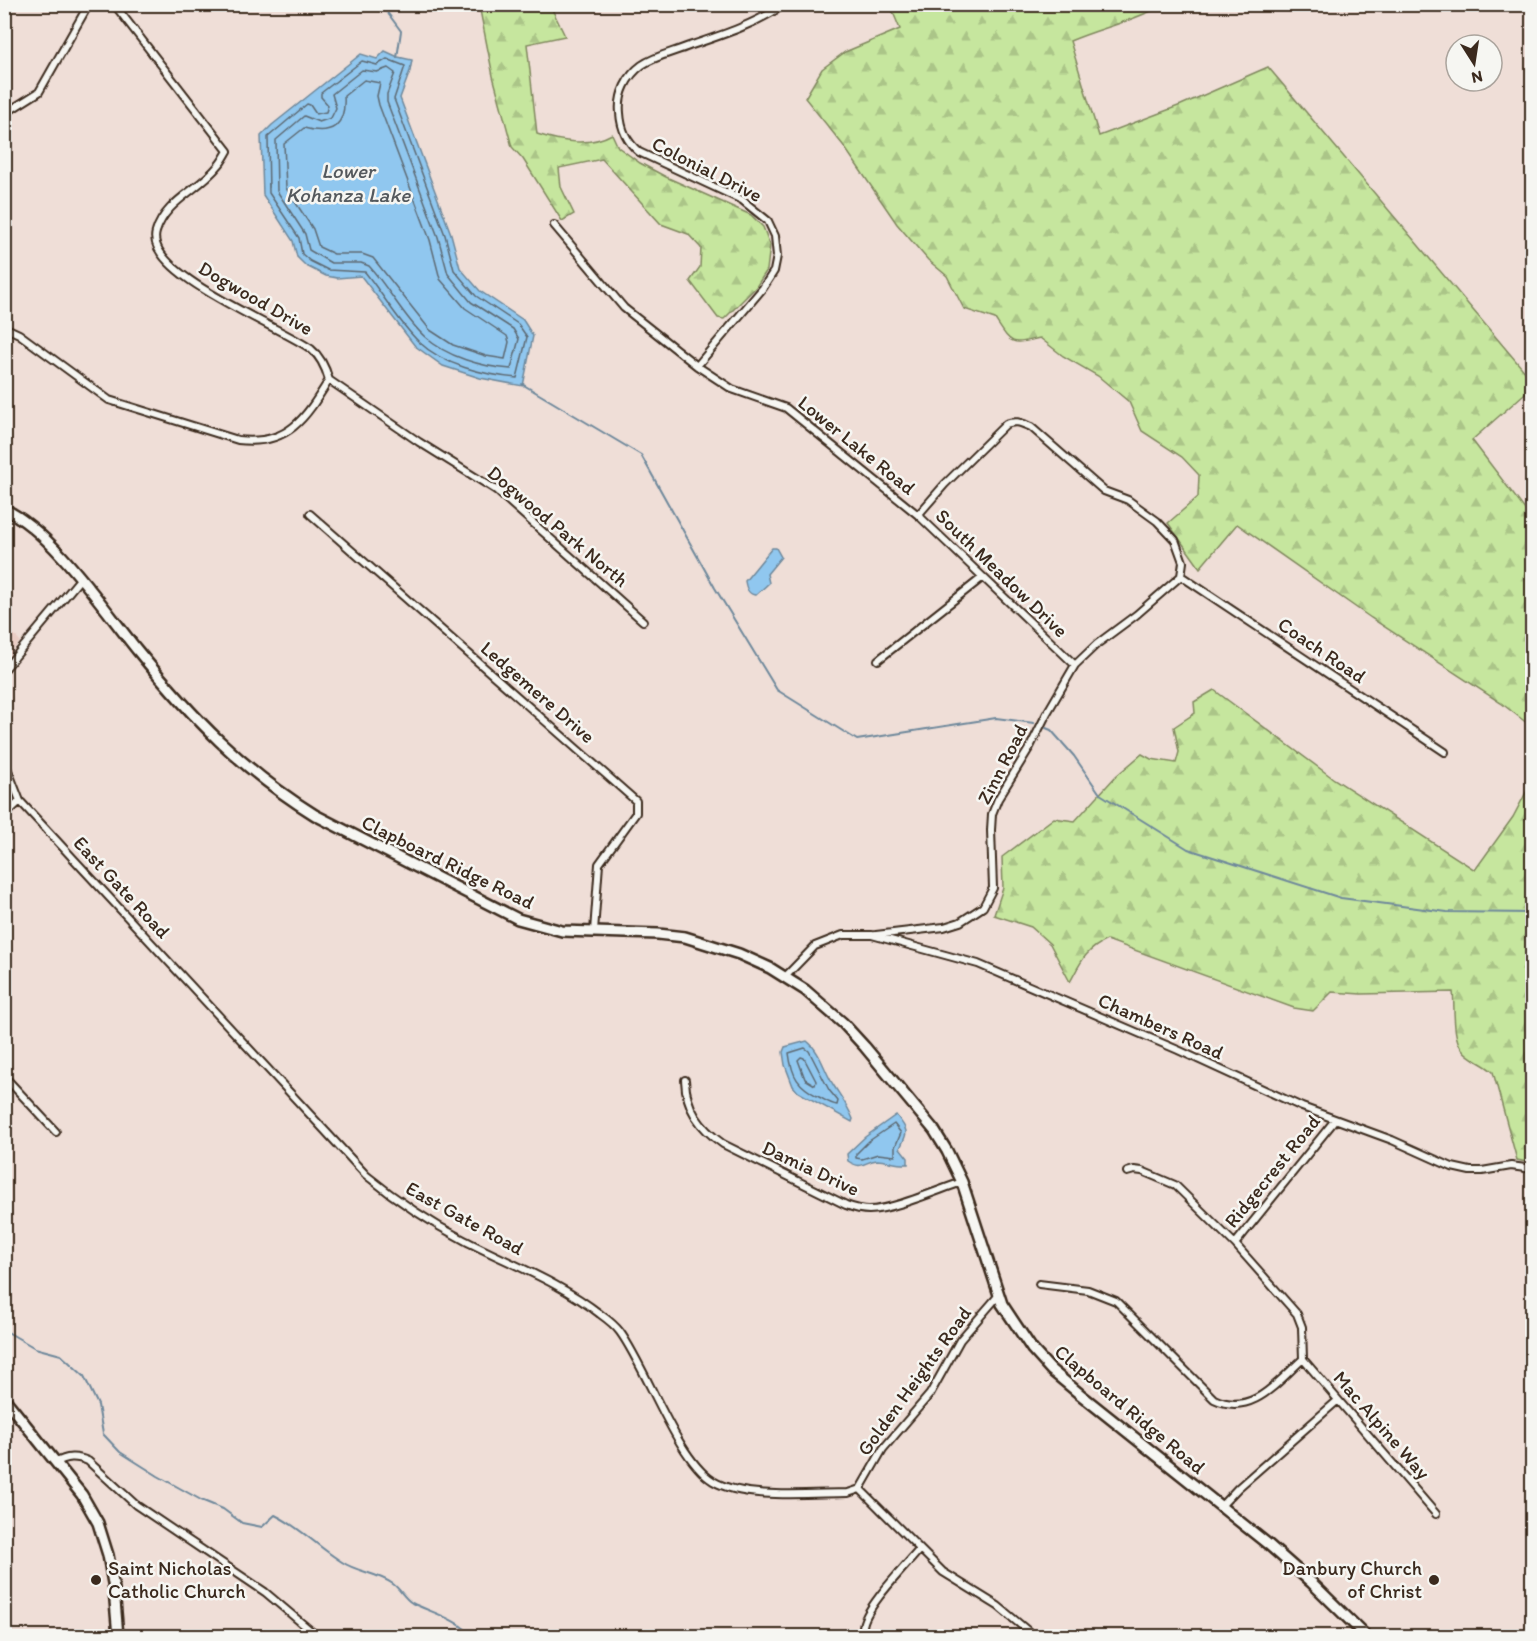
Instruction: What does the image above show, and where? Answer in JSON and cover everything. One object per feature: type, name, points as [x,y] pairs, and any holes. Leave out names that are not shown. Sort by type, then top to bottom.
[{"type":"main road","name":"Clapboard Ridge Road","points":[[4,509],[32,527],[44,538],[200,723],[231,754],[287,798],[346,832],[502,912],[545,928],[562,931],[685,937],[739,954],[785,977],[824,1005],[865,1047],[934,1130],[952,1158],[962,1182],[998,1296],[1015,1327],[1051,1370],[1293,1566],[1366,1636]]},
{"type":"main road","points":[[4,1398],[82,1495],[98,1524],[114,1589],[118,1636]]},
{"type":"street","points":[[4,114],[39,92],[88,4]]},
{"type":"street","name":"Dogwood Drive","points":[[114,4],[228,151],[218,167],[164,213],[154,235],[158,252],[175,270],[219,299],[312,350],[326,367],[329,380]]},
{"type":"street","name":"Colonial Drive","points":[[697,366],[763,288],[774,271],[777,256],[775,236],[768,221],[742,200],[639,152],[630,144],[621,125],[619,109],[622,90],[626,82],[642,65],[744,26],[785,4]]},
{"type":"street","name":"Lower Lake Road","points":[[554,225],[624,308],[697,366],[732,389],[786,408],[918,515]]},
{"type":"street","points":[[4,327],[19,334],[109,400],[238,440],[254,442],[277,438],[294,427],[310,411],[329,380]]},
{"type":"street","name":"Dogwood Park North","points":[[329,380],[419,442],[496,490],[643,621]]},
{"type":"street","name":"South Meadow Drive","points":[[1075,665],[918,515],[945,484],[1006,424],[1013,421],[1030,427],[1104,491],[1128,500],[1157,521],[1175,540],[1183,562],[1181,576]]},
{"type":"street","name":"Ledgemere Drive","points":[[310,514],[636,801],[636,813],[599,864],[594,932]]},
{"type":"street","name":"Zinn Road","points":[[872,935],[944,927],[960,922],[983,907],[993,888],[992,814],[998,799],[1030,747],[1047,712],[1075,665],[1097,644],[1136,615],[1181,576]]},
{"type":"street","name":"Coach Road","points":[[1181,576],[1445,752]]},
{"type":"street","points":[[878,660],[983,577]]},
{"type":"street","points":[[4,670],[80,579]]},
{"type":"street","name":"East Gate Road","points":[[4,760],[20,801],[366,1175],[419,1216],[582,1299],[619,1330],[643,1370],[678,1438],[703,1473],[714,1481],[735,1490],[848,1493],[860,1489]]},
{"type":"street","points":[[4,816],[20,801]]},
{"type":"street","name":"Chambers Road","points":[[785,977],[814,946],[843,935],[872,935],[978,964],[1335,1120],[1392,1140],[1452,1167],[1470,1171],[1511,1166],[1533,1169]]},
{"type":"street","points":[[4,1076],[56,1132]]},
{"type":"street","name":"Damia Drive","points":[[684,1080],[685,1095],[707,1133],[723,1144],[846,1205],[860,1210],[872,1210],[962,1182]]},
{"type":"street","name":"Ridgecrest Road","points":[[1235,1244],[1335,1120]]},
{"type":"street","name":"Ridgecrest Road","points":[[1127,1173],[1134,1170],[1142,1171],[1175,1185],[1235,1244],[1298,1314],[1302,1327],[1303,1359]]},
{"type":"street","points":[[1039,1284],[1088,1290],[1116,1301],[1214,1399],[1227,1405],[1242,1405],[1257,1398],[1303,1359]]},
{"type":"street","name":"Golden Heights Road","points":[[860,1489],[883,1449],[930,1394],[968,1329],[998,1296]]},
{"type":"street","name":"Mac Alpine Way","points":[[1303,1359],[1436,1514]]},
{"type":"street","points":[[1221,1506],[1238,1488],[1337,1401]]},
{"type":"street","points":[[56,1463],[65,1457],[88,1461],[136,1505],[265,1592],[316,1636]]},
{"type":"street","points":[[860,1489],[943,1572],[998,1606],[1034,1636]]},
{"type":"street","points":[[865,1636],[863,1626],[868,1614],[882,1593],[919,1550]]},
{"type":"shaded area","points":[[5,624],[20,641],[4,660]]},
{"type":"green space","points":[[479,5],[550,5],[565,36],[527,44],[537,134],[556,139],[585,142],[612,134],[618,147],[640,163],[751,215],[763,227],[770,245],[767,270],[756,287],[724,319],[718,318],[690,281],[700,267],[701,248],[688,234],[661,224],[602,159],[559,168],[561,187],[574,214],[562,221],[523,159],[512,147],[493,76]]},
{"type":"green space","points":[[890,5],[1163,5],[1141,16],[1070,41],[1099,136],[1181,105],[1268,67],[1532,380],[1532,387],[1472,440],[1532,519],[1532,727],[1501,703],[1371,618],[1237,524],[1200,568],[1168,523],[1198,497],[1199,475],[1182,457],[1142,431],[1129,402],[1098,376],[1063,356],[1040,338],[1023,342],[1013,341],[995,319],[964,309],[947,276],[928,260],[897,224],[843,145],[805,98],[822,69],[845,52],[900,29]]},
{"type":"green space","points":[[1214,690],[1334,779],[1475,870],[1513,817],[1532,781],[1532,1163],[1517,1160],[1493,1072],[1469,1056],[1459,1044],[1455,1030],[1453,992],[1361,994],[1332,992],[1313,1011],[1294,1008],[1107,940],[1089,952],[1070,982],[1050,944],[1031,927],[994,915],[1003,888],[1002,857],[1054,818],[1075,821],[1116,776],[1142,754],[1151,759],[1176,763],[1179,752],[1174,727],[1195,713],[1194,702]]},
{"type":"water","name":"Lower Kohanza Lake","points":[[385,51],[412,60],[400,98],[451,234],[460,268],[480,291],[523,320],[533,336],[523,386],[480,378],[443,366],[415,346],[361,276],[337,278],[326,276],[306,266],[297,257],[293,241],[263,195],[261,136],[361,54],[377,59]]},
{"type":"water","points":[[772,548],[776,548],[781,557],[767,574],[769,583],[756,595],[751,594],[745,581]]},
{"type":"water","points":[[807,1041],[816,1051],[847,1106],[853,1119],[852,1122],[798,1092],[793,1086],[783,1052],[785,1047]]},
{"type":"water","points":[[896,1115],[906,1131],[900,1148],[908,1158],[908,1164],[877,1160],[857,1165],[848,1161],[847,1154],[865,1137]]},
{"type":"waterway","points":[[381,4],[401,31],[397,58]]},
{"type":"waterway","points":[[522,384],[641,455],[715,588],[777,690],[857,740],[996,718],[1034,723]]},
{"type":"waterway","points":[[1046,728],[1051,730],[1074,756],[1100,794],[1188,849],[1341,898],[1447,912],[1532,913]]},
{"type":"waterway","points":[[4,1330],[35,1348],[61,1355],[84,1376],[98,1405],[103,1434],[120,1452],[201,1500],[223,1509],[242,1523],[262,1527],[275,1515],[293,1525],[342,1562],[387,1580],[412,1603],[453,1621],[471,1636]]},
{"type":"place","name":"Saint Nicholas Catholic Church","points":[[96,1580]]},
{"type":"place","name":"Danbury Church of Christ","points":[[1434,1580]]}]
